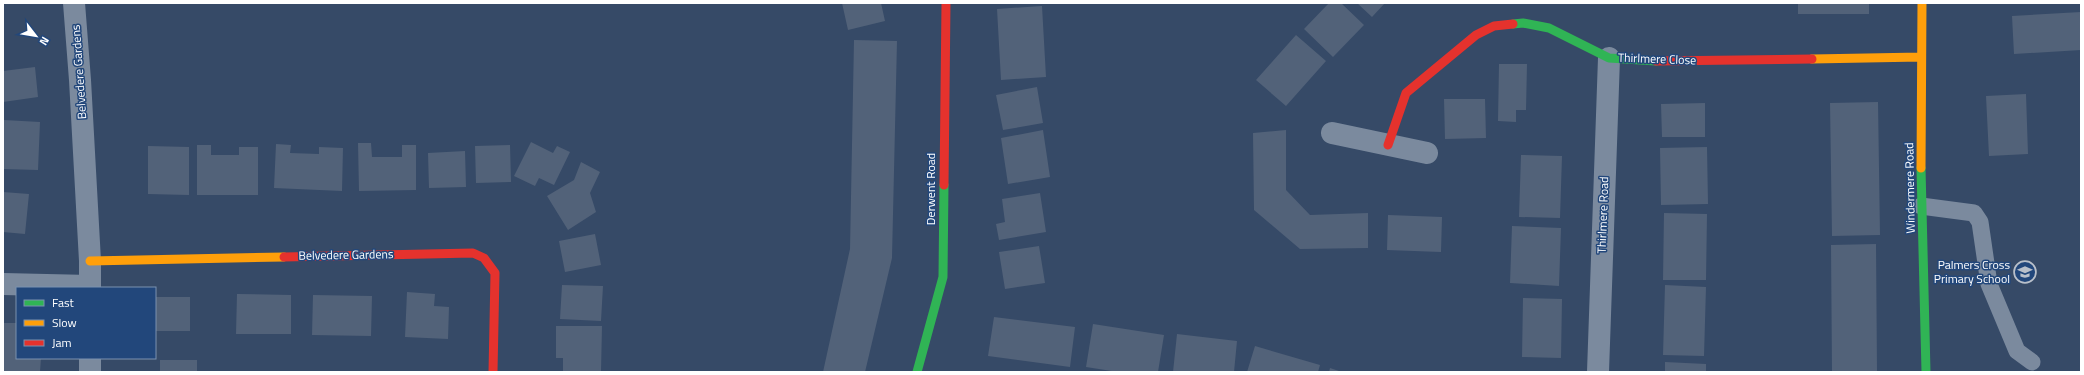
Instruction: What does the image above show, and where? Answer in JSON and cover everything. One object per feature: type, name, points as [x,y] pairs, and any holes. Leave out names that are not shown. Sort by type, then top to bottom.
[{"type":"street","name":"Belvedere Gardens","points":[[74,3],[80,80],[90,261],[90,287]]},
{"type":"street","name":"Derwent Road","points":[[917,372],[942,277],[946,3]]},
{"type":"street","name":"Windermere Road","points":[[1922,3],[1922,206],[1926,372]]},
{"type":"street","name":"Thirlmere Close","points":[[1388,145],[1406,93],[1476,35],[1494,26],[1523,23],[1549,28],[1609,58],[1659,61],[1921,58]]},
{"type":"street","name":"Thirlmere Road","points":[[1598,372],[1609,58]]},
{"type":"street","points":[[1332,133],[1427,153]]},
{"type":"street","name":"Belvedere Gardens","points":[[90,261],[473,253],[484,258],[494,273],[493,372]]},
{"type":"street","points":[[3,284],[90,287]]},
{"type":"street","points":[[90,359],[90,372]]},
{"type":"lane","points":[[1922,206],[1974,213],[1980,222],[1989,284],[2017,351],[2032,362]]},
{"type":"building","points":[[842,3],[881,3],[885,21],[848,30]]},
{"type":"building","points":[[1329,3],[1341,3],[1364,25],[1333,57],[1304,29]]},
{"type":"building","points":[[1357,3],[1385,3],[1372,17]]},
{"type":"building","points":[[1798,3],[1869,3],[1869,14],[1798,14]]},
{"type":"building","points":[[1042,6],[1046,77],[1001,80],[997,9]]},
{"type":"building","points":[[2081,12],[2081,50],[2014,54],[2012,16]]},
{"type":"building","points":[[1296,35],[1326,61],[1286,106],[1256,80]]},
{"type":"building","points":[[854,40],[897,41],[892,258],[865,372],[823,372],[850,249]]},
{"type":"building","points":[[1499,64],[1527,64],[1526,110],[1516,110],[1516,122],[1498,121]]},
{"type":"building","points":[[35,67],[38,97],[3,102],[3,71]]},
{"type":"building","points":[[1037,87],[1043,123],[1003,130],[996,95]]},
{"type":"building","points":[[2026,94],[2028,154],[1989,156],[1986,96]]},
{"type":"building","points":[[1444,99],[1485,99],[1486,138],[1445,139]]},
{"type":"building","points":[[1878,102],[1880,235],[1832,236],[1830,103]]},
{"type":"building","points":[[1705,103],[1705,137],[1662,137],[1661,104]]},
{"type":"building","points":[[4,120],[40,122],[38,170],[3,169]]},
{"type":"building","points":[[1043,130],[1050,177],[1008,184],[1001,138]]},
{"type":"building","points":[[1286,130],[1286,190],[1310,215],[1368,213],[1368,248],[1300,249],[1254,210],[1253,133]]},
{"type":"building","points":[[531,142],[553,153],[557,146],[570,152],[554,185],[539,178],[535,186],[514,176]]},
{"type":"building","points":[[358,143],[371,143],[372,157],[402,157],[402,145],[416,145],[416,190],[359,191]]},
{"type":"building","points":[[276,144],[291,145],[290,153],[319,154],[319,147],[343,148],[342,191],[274,188]]},
{"type":"building","points":[[197,145],[211,145],[211,155],[239,155],[239,147],[258,147],[258,195],[197,195]]},
{"type":"building","points":[[510,145],[511,182],[476,183],[475,146]]},
{"type":"building","points":[[148,146],[189,147],[189,195],[148,194]]},
{"type":"building","points":[[1707,147],[1708,204],[1661,205],[1660,148]]},
{"type":"building","points":[[465,151],[466,187],[429,188],[428,153]]},
{"type":"building","points":[[1521,155],[1562,156],[1560,218],[1519,217]]},
{"type":"building","points":[[581,162],[600,172],[590,193],[596,212],[568,230],[547,196],[574,180]]},
{"type":"building","points":[[3,192],[29,194],[25,234],[3,232]]},
{"type":"building","points":[[1040,193],[1046,232],[999,240],[996,224],[1005,222],[1002,199]]},
{"type":"building","points":[[1664,213],[1707,214],[1706,280],[1663,280]]},
{"type":"building","points":[[1388,215],[1442,217],[1441,252],[1387,250]]},
{"type":"building","points":[[1512,226],[1561,228],[1559,286],[1510,283]]},
{"type":"building","points":[[595,234],[601,265],[565,272],[559,241]]},
{"type":"building","points":[[1876,244],[1877,372],[1832,372],[1831,245]]},
{"type":"building","points":[[1039,246],[1045,283],[1005,289],[999,252]]},
{"type":"building","points":[[562,285],[603,286],[601,321],[560,319]]},
{"type":"building","points":[[1665,285],[1706,287],[1704,356],[1663,355]]},
{"type":"building","points":[[407,292],[435,294],[434,306],[449,307],[448,339],[405,337]]},
{"type":"building","points":[[237,294],[291,295],[291,334],[236,334]]},
{"type":"building","points":[[313,295],[372,296],[371,336],[312,335]]},
{"type":"building","points":[[156,297],[190,297],[190,331],[156,331]]},
{"type":"building","points":[[1523,298],[1562,299],[1561,358],[1522,357]]},
{"type":"building","points":[[994,317],[1075,327],[1070,367],[988,356]]},
{"type":"building","points":[[3,323],[16,323],[16,359],[41,359],[40,372],[3,372]]},
{"type":"building","points":[[1093,324],[1164,335],[1158,372],[1118,372],[1086,367]]},
{"type":"building","points":[[556,326],[602,326],[601,372],[563,372],[563,358],[556,358]]},
{"type":"building","points":[[1177,334],[1237,341],[1234,372],[1173,372]]},
{"type":"building","points":[[1255,346],[1320,365],[1318,372],[1247,372]]},
{"type":"building","points":[[160,360],[197,360],[197,372],[160,372]]},
{"type":"building","points":[[1665,362],[1706,364],[1706,372],[1665,372]]},
{"type":"building","points":[[1330,368],[1342,372],[1329,372]]},
{"type":"traffic: fast","points":[[1513,24],[1523,23],[1549,28],[1609,58],[1656,61]]},
{"type":"traffic: fast","points":[[1921,168],[1926,372]]},
{"type":"traffic: fast","points":[[917,372],[943,277],[944,185]]},
{"type":"traffic: slow","points":[[1921,168],[1922,3]]},
{"type":"traffic: slow","points":[[1812,59],[1921,57]]},
{"type":"traffic: slow","points":[[90,261],[284,257]]},
{"type":"traffic: jam","points":[[944,185],[946,3]]},
{"type":"traffic: jam","points":[[1388,145],[1406,93],[1476,35],[1494,26],[1513,24]]},
{"type":"traffic: jam","points":[[1656,61],[1812,59]]},
{"type":"traffic: jam","points":[[284,257],[473,253],[484,258],[495,273],[493,372]]},
{"type":"place","name":"Palmers Cross Primary School","points":[[2025,272]]}]
